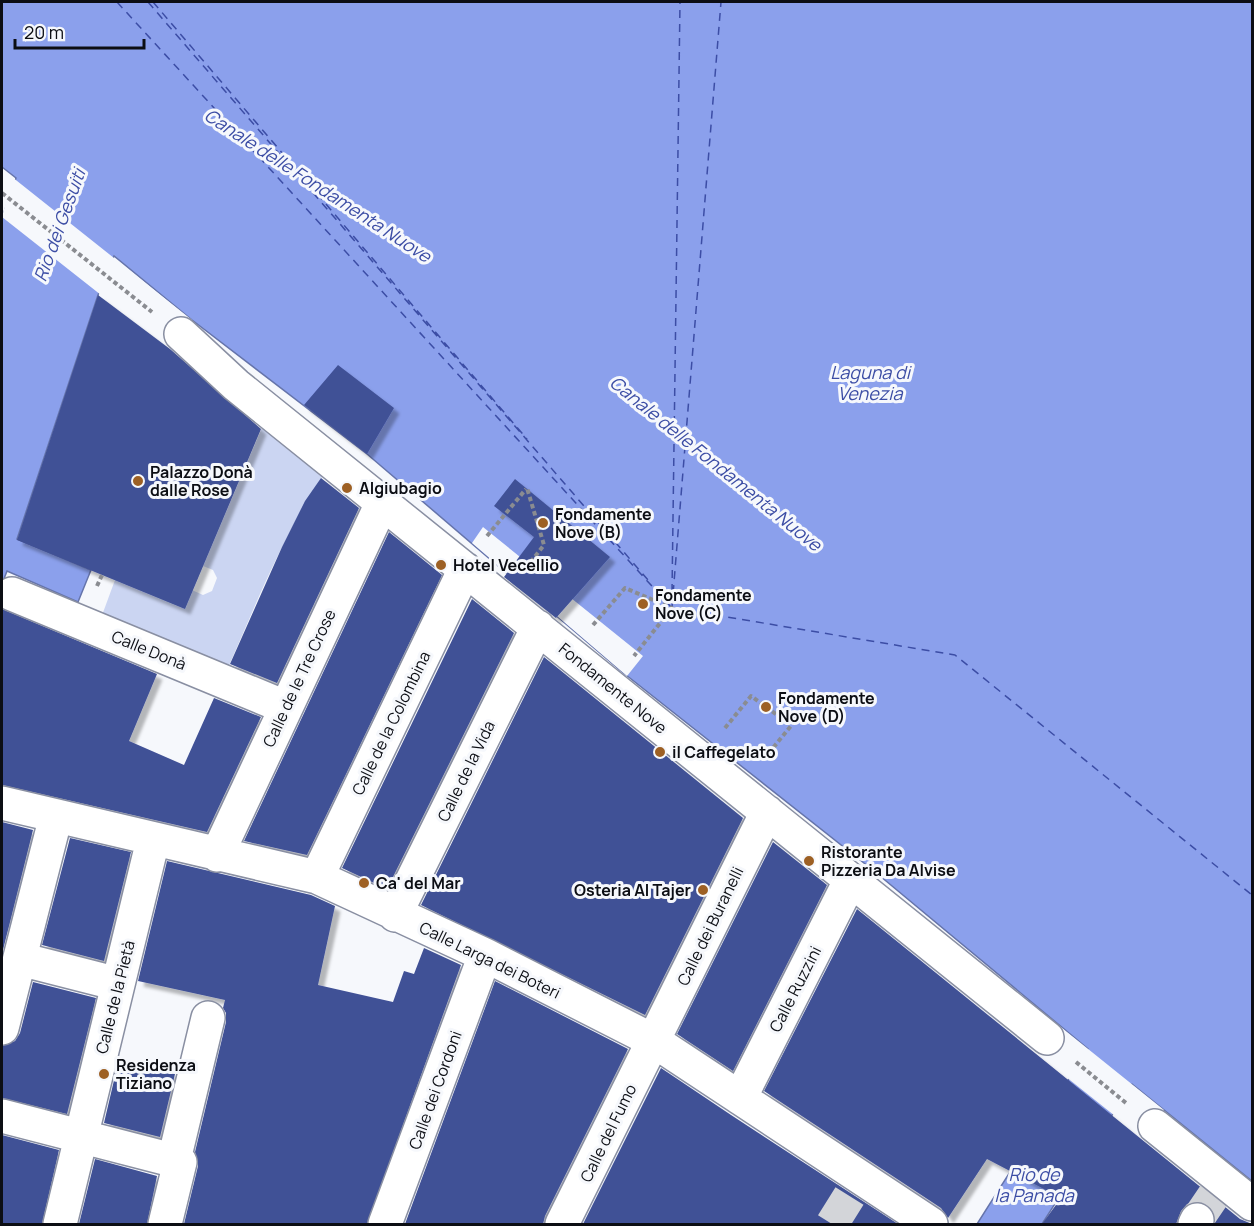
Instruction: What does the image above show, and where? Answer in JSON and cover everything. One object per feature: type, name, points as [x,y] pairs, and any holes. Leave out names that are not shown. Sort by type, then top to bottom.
[{"type":"street","name":"Fondamente Nove","points":[[181,334],[236,385],[383,501],[850,881],[1047,1038]]},
{"type":"street","name":"Calle de le Tre Crose","points":[[217,855],[383,501]]},
{"type":"street","name":"Calle de la Colombina","points":[[316,877],[465,569]]},
{"type":"street","name":"Calle Donà","points":[[12,594],[285,706]]},
{"type":"street","name":"Calle de la Vida","points":[[395,915],[537,627]]},
{"type":"street","name":"Calle Larga dei Boteri","points":[[2,803],[316,877],[485,955],[654,1041],[740,1098],[856,1185],[931,1224]]},
{"type":"street","name":"Calle dei Buranelli","points":[[654,1041],[767,812]]},
{"type":"street","points":[[2,1028],[56,816]]},
{"type":"street","name":"Calle de la Pietà","points":[[60,1224],[153,840]]},
{"type":"street","name":"Calle Ruzzini","points":[[740,1098],[850,881]]},
{"type":"street","name":"Calle dei Cordoni","points":[[385,1224],[485,955]]},
{"type":"street","points":[[20,959],[118,984]]},
{"type":"street","points":[[174,1160],[208,1018]]},
{"type":"street","name":"Calle del Fumo","points":[[562,1224],[654,1041]]},
{"type":"street","points":[[2,1116],[180,1162],[165,1224]]},
{"type":"street","points":[[1155,1126],[1207,1205],[1252,1204]]},
{"type":"path","points":[[2,193],[150,310]]},
{"type":"path","points":[[489,533],[527,488],[544,544],[528,564]]},
{"type":"path","points":[[598,619],[625,588],[672,608],[638,651]]},
{"type":"path","points":[[718,736],[751,696],[784,720],[800,715],[757,768]]},
{"type":"path","points":[[1083,1067],[1123,1100]]},
{"type":"shaded area","points":[[264,423],[326,471],[284,543],[227,670],[101,618],[115,580],[192,590],[203,595],[212,591],[217,578],[213,570],[203,566]]},
{"type":"water","name":"Laguna di Venezia","points":[[2,2],[1252,2],[1252,1181],[1132,1084],[1042,1224],[977,1224],[1088,1049],[874,871],[621,671],[367,454],[192,320],[114,256],[98,295],[17,539],[91,570],[78,602],[7,571],[2,584],[2,218],[16,178],[2,167]]},
{"type":"pier","points":[[2,169],[192,320],[190,322],[115,261],[101,295],[2,217],[12,179]]},
{"type":"pier","points":[[483,527],[643,656],[627,676],[472,543]]},
{"type":"pier","points":[[1057,1024],[1164,1110],[1163,1113],[1132,1088],[1115,1116],[1066,1077],[1084,1050],[1055,1027]]},
{"type":"building","name":"Palazzo Donà dalle Rose","points":[[98,295],[170,349],[261,429],[185,609],[17,540]]},
{"type":"building","points":[[338,365],[394,408],[367,454],[304,405]]},
{"type":"building","points":[[321,478],[359,508],[277,683],[230,664],[282,547],[305,501]]},
{"type":"building","points":[[515,479],[610,557],[556,618],[504,577],[534,537],[494,506]]},
{"type":"building","points":[[389,532],[442,575],[307,855],[244,841]]},
{"type":"building","points":[[472,599],[514,633],[387,889],[342,868]]},
{"type":"building","points":[[2,609],[157,674],[129,741],[184,765],[214,698],[261,717],[207,832],[2,785]]},
{"type":"building","points":[[544,657],[743,818],[645,1015],[421,905]]},
{"type":"building","points":[[2,822],[33,830],[2,954]]},
{"type":"building","points":[[70,838],[131,852],[104,961],[42,945]]},
{"type":"building","points":[[773,842],[827,885],[733,1071],[677,1034]]},
{"type":"building","points":[[167,861],[311,895],[335,906],[318,985],[393,1002],[404,971],[414,974],[424,948],[461,965],[367,1224],[184,1224],[198,1166],[195,1152],[226,1022],[226,1013],[223,1008],[225,1000],[138,981]]},
{"type":"building","points":[[857,909],[1240,1219],[1252,1224],[1215,1224],[1212,1209],[1196,1201],[1187,1204],[1181,1211],[1176,1224],[1042,1224],[1061,1198],[987,1159],[948,1218],[941,1208],[764,1091]]},
{"type":"building","points":[[495,981],[628,1049],[543,1224],[405,1224]]},
{"type":"building","points":[[33,982],[96,998],[67,1114],[2,1098],[2,1046],[15,1041],[20,1033]]},
{"type":"building","points":[[119,1059],[175,1074],[160,1137],[104,1123]]},
{"type":"building","points":[[661,1068],[731,1115],[898,1224],[583,1224]]},
{"type":"building","points":[[2,1135],[59,1150],[42,1224],[2,1224]]},
{"type":"building","points":[[95,1159],[157,1176],[147,1224],[79,1224]]},
{"type":"ferry route","points":[[117,2],[672,608]]},
{"type":"ferry route","points":[[148,2],[648,580]]},
{"type":"ferry route","points":[[153,2],[527,439]]},
{"type":"ferry route","points":[[672,592],[680,2]]},
{"type":"ferry route","points":[[672,607],[721,2]]},
{"type":"ferry route","points":[[673,608],[955,655],[1252,895]]},
{"type":"tunnel","points":[[832,1224],[852,1192]]},
{"type":"tunnel","points":[[1197,1220],[1214,1195]]},
{"type":"place","name":"Palazzo Donà dalle Rose","points":[[138,481]]},
{"type":"place","name":"Algiubagio","points":[[347,488]]},
{"type":"place","name":"Fondamente Nove (B)","points":[[543,523]]},
{"type":"place","name":"Hotel Vecellio","points":[[441,565]]},
{"type":"place","name":"Fondamente Nove (C)","points":[[643,604]]},
{"type":"place","name":"Fondamente Nove (D)","points":[[766,707]]},
{"type":"place","name":"il Caffegelato","points":[[660,752]]},
{"type":"place","name":"Ristorante Pizzeria Da Alvise","points":[[809,861]]},
{"type":"place","name":"Ca' del Mar","points":[[364,883]]},
{"type":"place","name":"Osteria Al Tajer","points":[[703,890]]},
{"type":"place","name":"Residenza Tiziano","points":[[104,1074]]},
{"type":"water label","name":"Canale delle Fondamenta Nuove","points":[[318,185]]},
{"type":"water label","name":"Rio dei Gesuiti","points":[[59,225]]},
{"type":"water label","name":"Canale delle Fondamenta Nuove","points":[[716,463]]},
{"type":"water label","name":"Rio de la Panada","points":[[1034,1184]]}]
